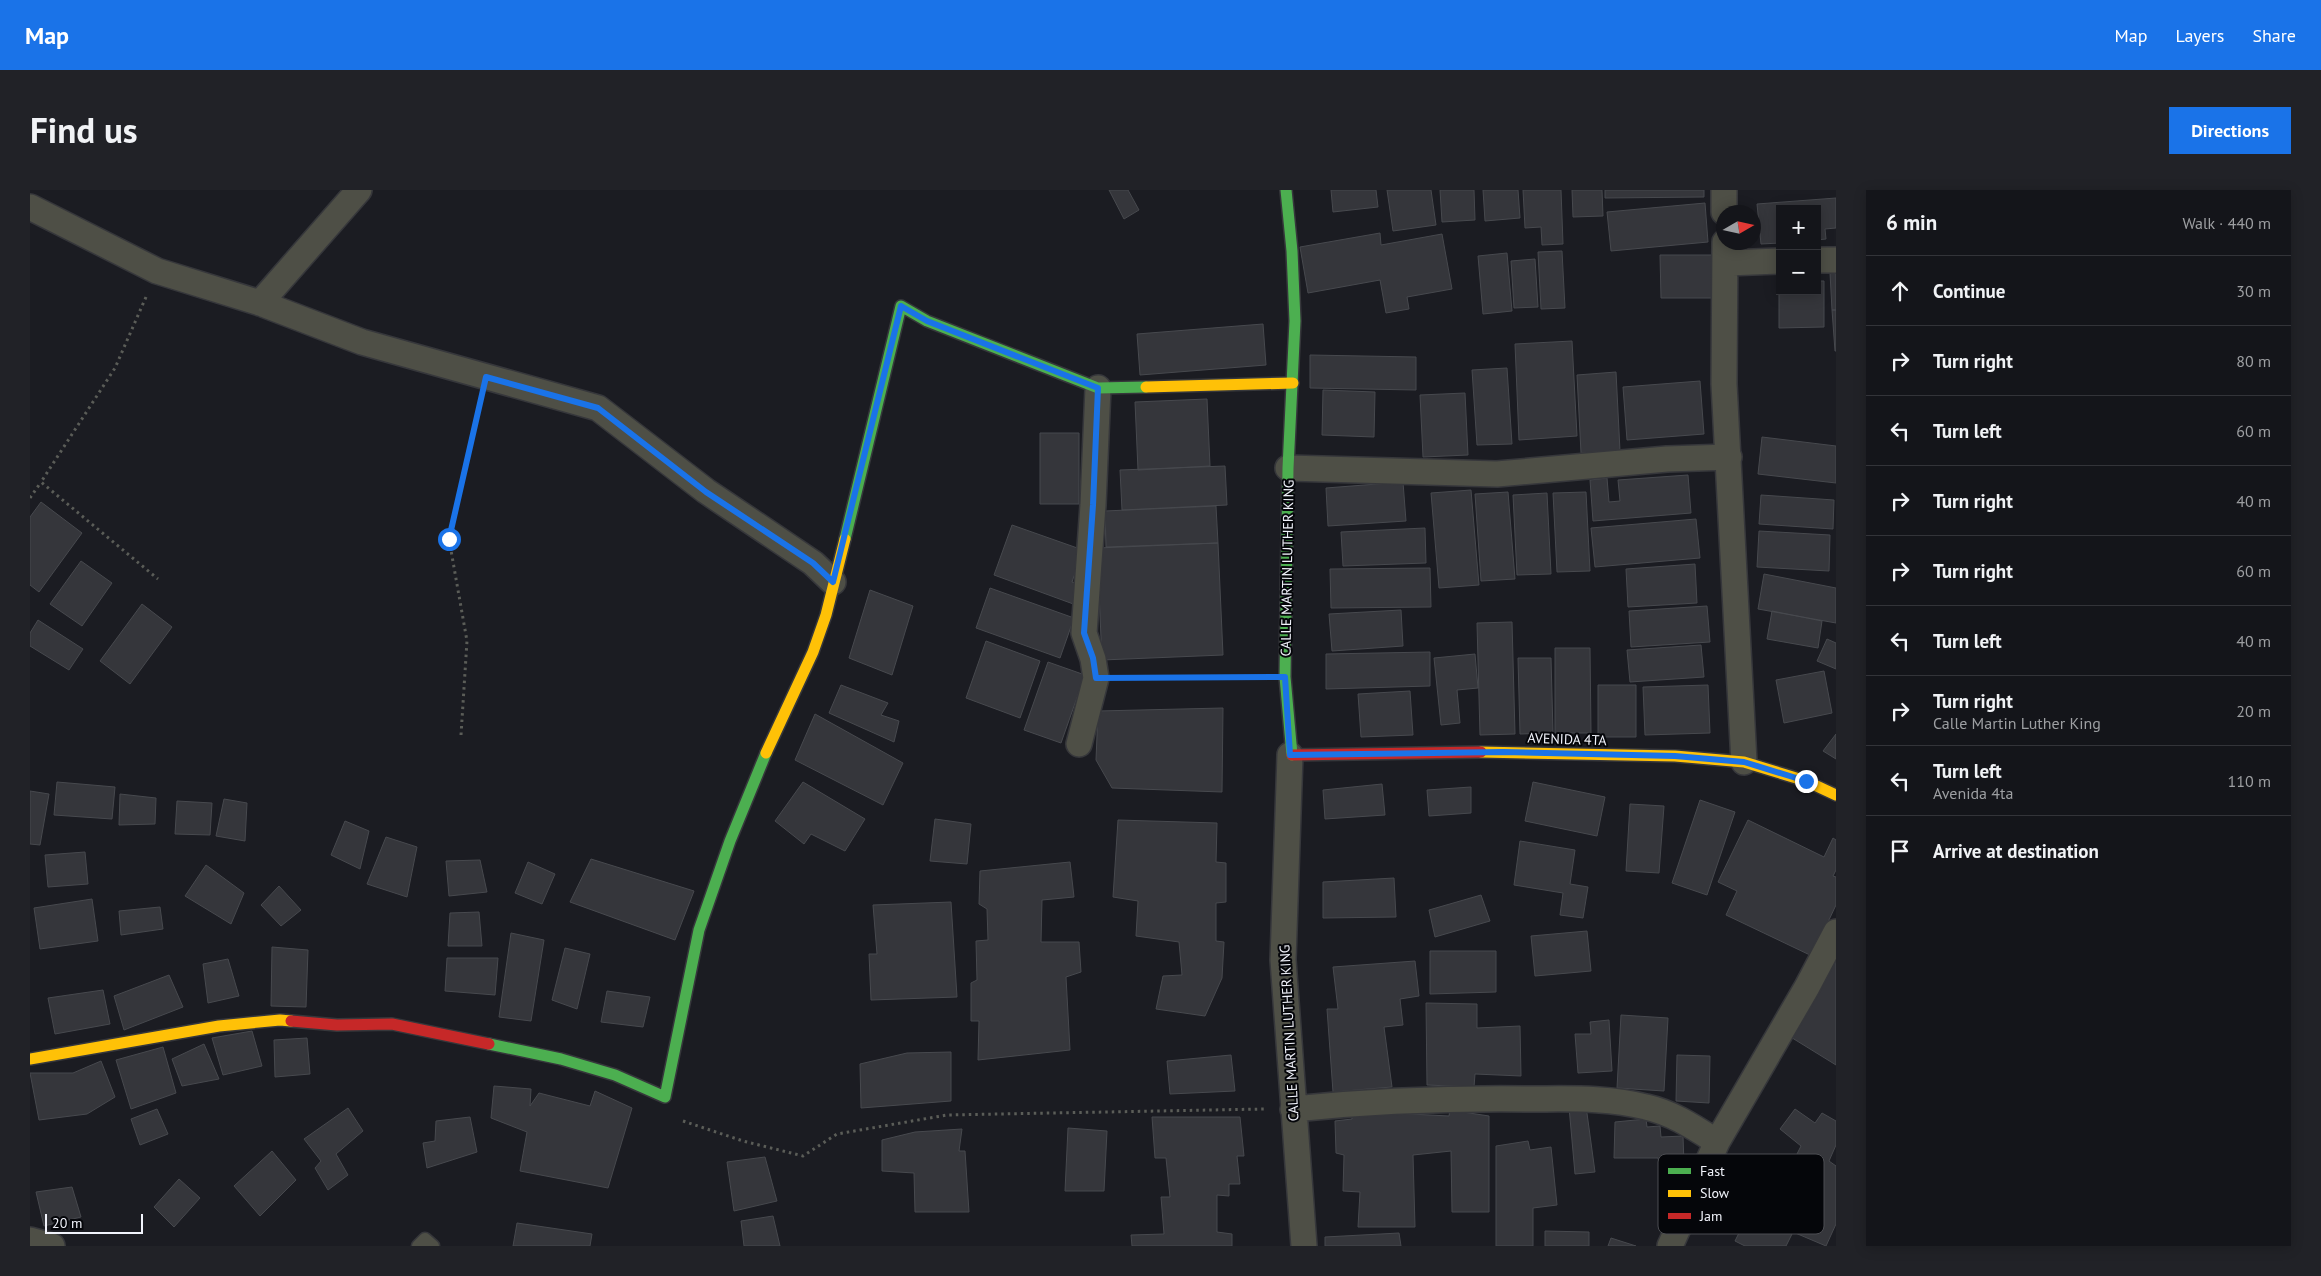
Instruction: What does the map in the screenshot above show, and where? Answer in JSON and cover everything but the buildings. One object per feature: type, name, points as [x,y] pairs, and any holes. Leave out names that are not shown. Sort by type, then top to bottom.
[{"type":"street","points":[[30,194],[34,190]]},
{"type":"street","points":[[260,303],[359,190]]},
{"type":"street","name":"CALLE MARTIN LUTHER KING","points":[[1286,190],[1292,251],[1295,321],[1288,468],[1285,677],[1290,755],[1282,960],[1304,1246]]},
{"type":"street","points":[[1724,190],[1724,205]]},
{"type":"street","points":[[30,207],[157,272],[260,303],[362,342],[598,408],[706,492],[813,563],[833,582]]},
{"type":"street","points":[[1744,762],[1724,384],[1726,253],[1776,260]]},
{"type":"street","points":[[1821,260],[1836,260]]},
{"type":"street","points":[[30,1059],[228,1025],[280,1020],[338,1025],[392,1024],[561,1059],[615,1075],[665,1097],[699,930],[730,841],[759,769],[813,652],[826,615],[901,306],[927,321],[1098,388],[1293,383]]},
{"type":"street","points":[[1079,744],[1096,678],[1093,658],[1084,633],[1093,505],[1098,388]]},
{"type":"street","points":[[1288,468],[1497,474],[1667,459],[1729,457]]},
{"type":"street","name":"AVENIDA 4TA","points":[[1290,755],[1503,752],[1675,756],[1744,762],[1806,781],[1836,795]]},
{"type":"street","points":[[1712,1154],[1807,987],[1836,932]]},
{"type":"street","points":[[1293,1109],[1373,1101],[1444,1098],[1612,1099],[1648,1107],[1681,1119],[1717,1142]]},
{"type":"street","points":[[1670,1246],[1675,1234]]},
{"type":"street","points":[[30,1240],[52,1246]]},
{"type":"lane","points":[[418,1246],[426,1239],[433,1246]]},
{"type":"path","points":[[30,498],[114,368],[157,272]]},
{"type":"path","points":[[461,735],[466,641],[449,539],[486,377]]},
{"type":"path","points":[[41,482],[158,579]]},
{"type":"path","points":[[1096,678],[1285,677]]},
{"type":"path","points":[[665,1097],[674,1118],[743,1141],[803,1156],[836,1134],[947,1116],[1064,1112],[1293,1109]]},
{"type":"traffic: fast","points":[[1286,190],[1292,251],[1295,321],[1288,468],[1285,677],[1292,755]]},
{"type":"traffic: fast","points":[[845,539],[901,306],[927,321],[1098,388],[1146,387]]},
{"type":"traffic: fast","points":[[489,1044],[561,1059],[615,1075],[665,1097],[699,930],[730,841],[766,753]]},
{"type":"traffic: slow","points":[[1146,387],[1293,383]]},
{"type":"traffic: slow","points":[[766,753],[813,652],[826,615],[845,539]]},
{"type":"traffic: slow","points":[[1481,752],[1675,756],[1744,762],[1806,781],[1836,795]]},
{"type":"traffic: slow","points":[[30,1059],[219,1026],[280,1020],[291,1021]]},
{"type":"traffic: jam","points":[[1292,755],[1481,752]]},
{"type":"traffic: jam","points":[[291,1021],[337,1025],[392,1024],[489,1044]]},
{"type":"route","points":[[449,539],[486,377],[598,408],[706,492],[813,563],[833,582],[901,306],[927,321],[1098,388],[1093,505],[1084,633],[1093,658],[1096,678],[1285,677],[1290,755],[1503,752],[1675,756],[1744,762],[1806,781]]}]
